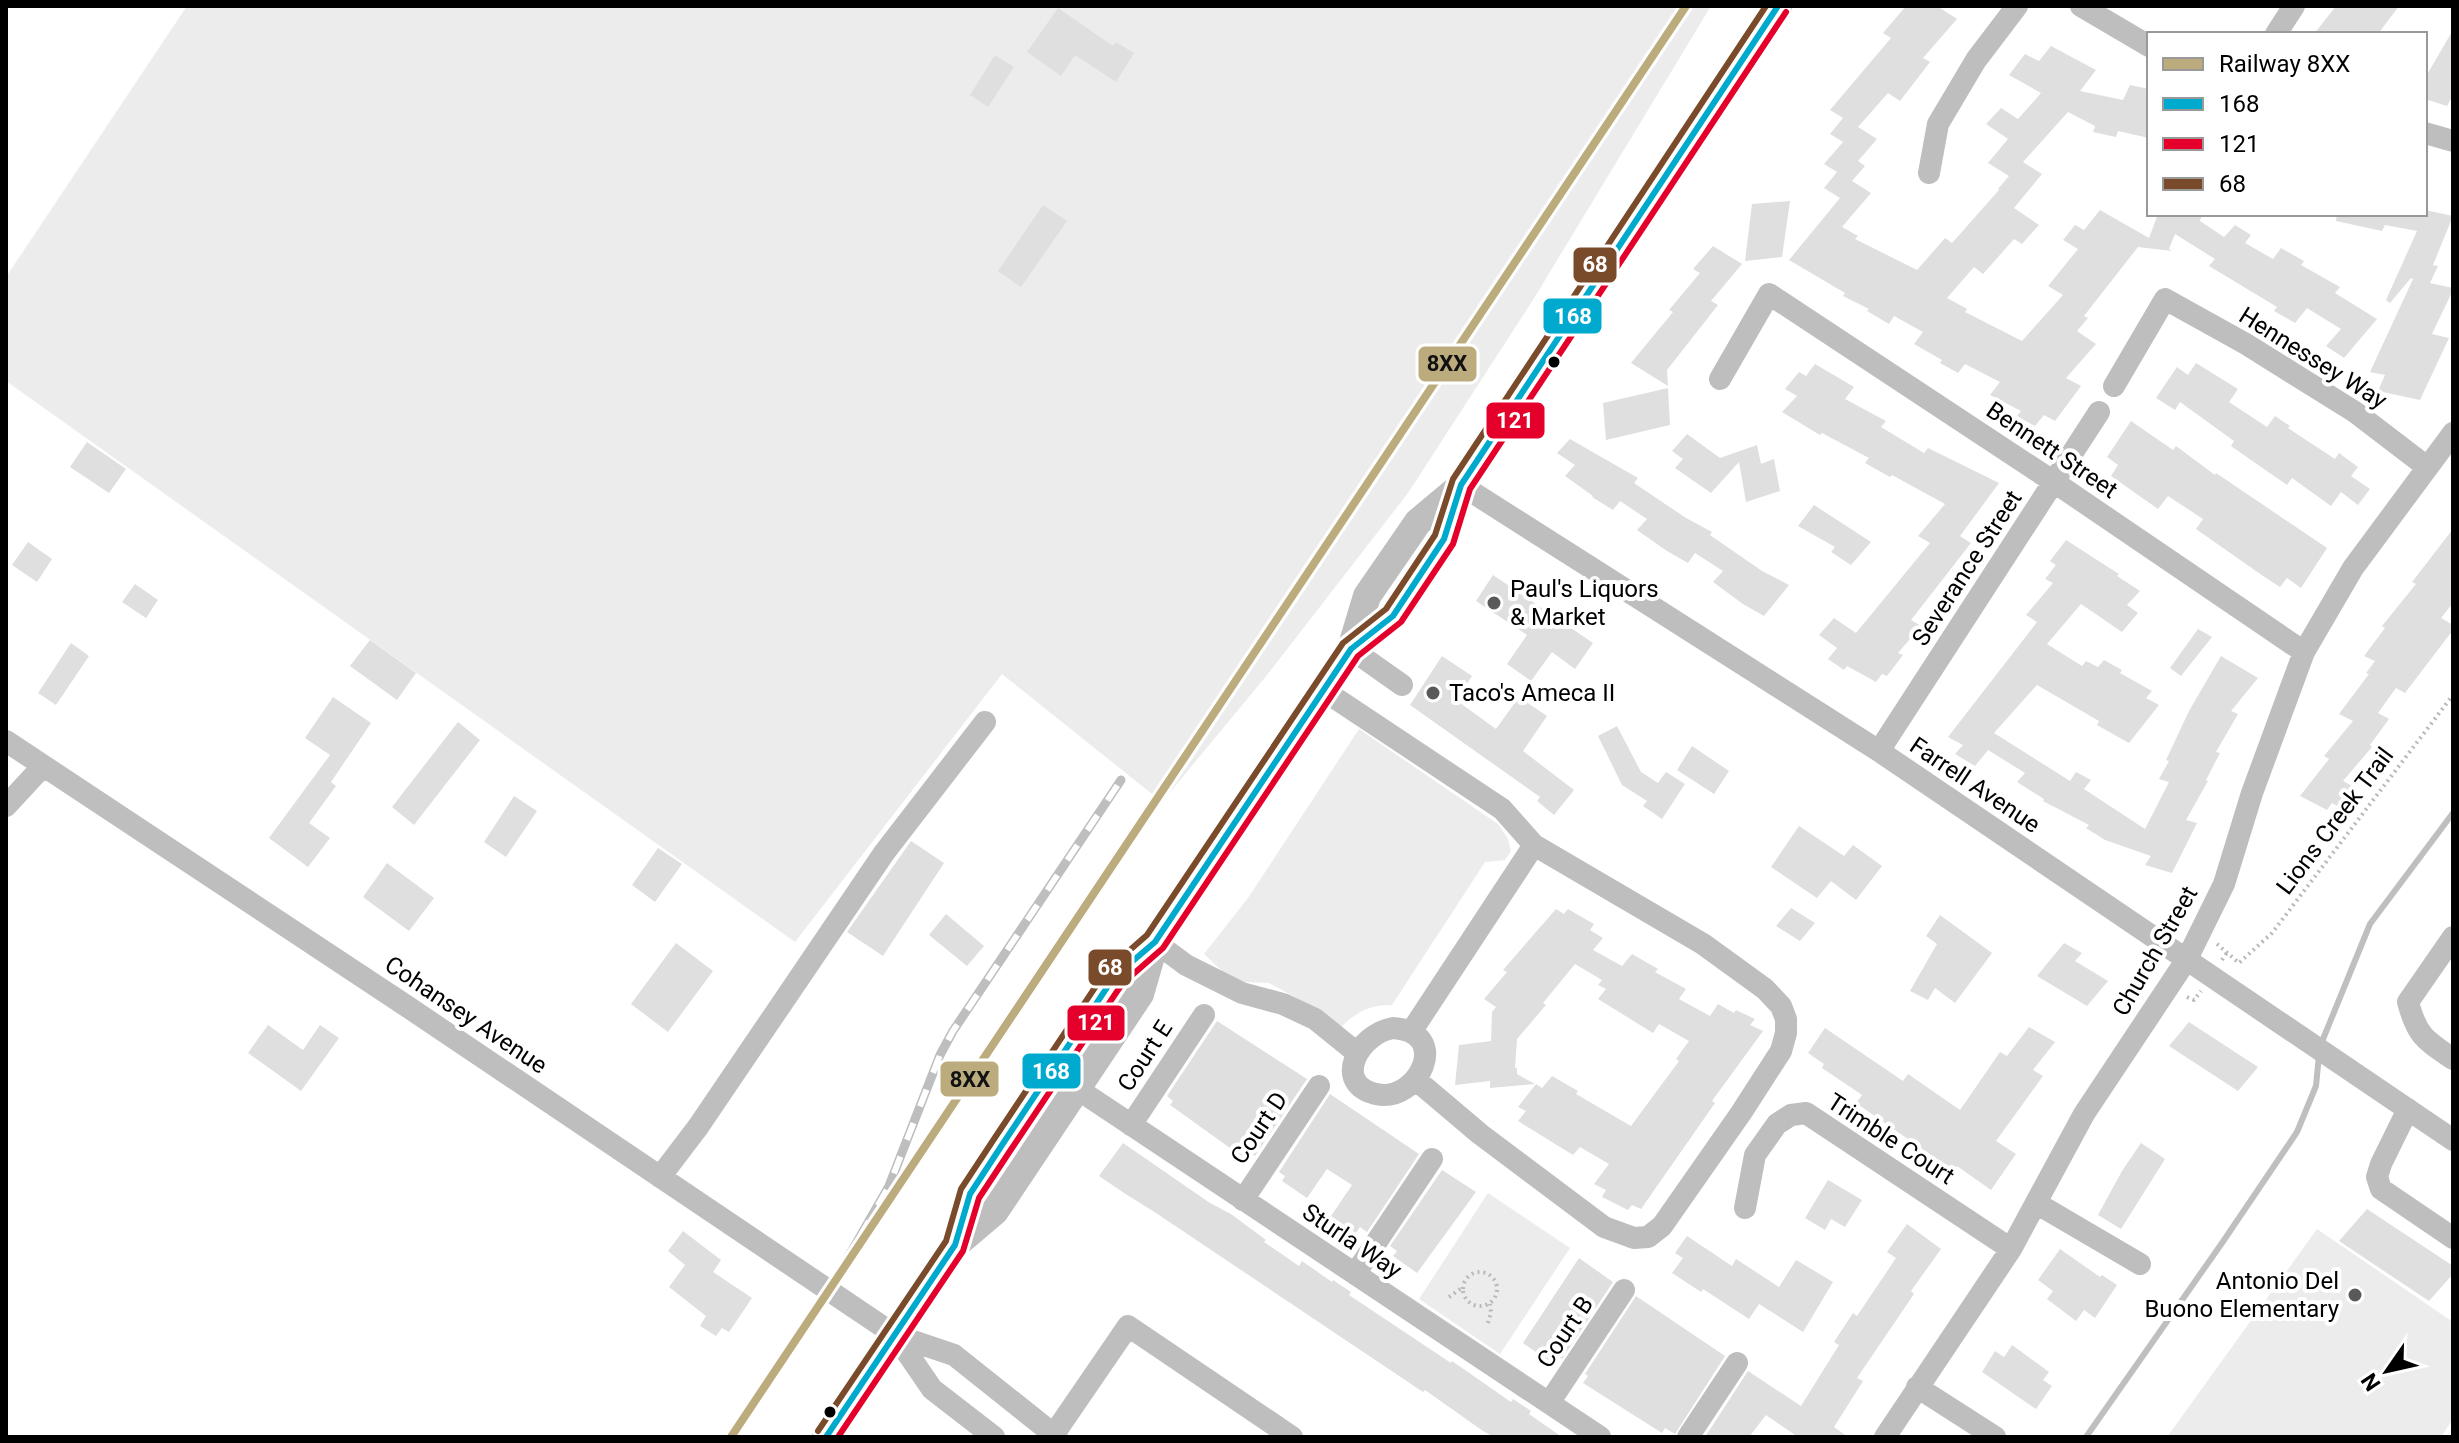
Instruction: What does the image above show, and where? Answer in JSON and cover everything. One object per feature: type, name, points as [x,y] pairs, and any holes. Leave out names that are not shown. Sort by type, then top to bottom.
[{"type":"main road","points":[[955,1245],[970,1194],[1114,977],[1155,942],[1351,649],[1367,596],[1418,522],[1461,485],[1778,6]]},
{"type":"main road","points":[[826,1437],[955,1245],[995,1211],[1140,994],[1155,942]]},
{"type":"street","points":[[1929,173],[1938,124],[1976,60],[2017,6]]},
{"type":"street","points":[[2081,6],[2147,45]]},
{"type":"street","points":[[2277,32],[2294,6]]},
{"type":"street","points":[[2427,134],[2453,141]]},
{"type":"street","name":"Bennett Street","points":[[1720,379],[1769,294],[2304,652]]},
{"type":"street","name":"Hennessey Way","points":[[2114,386],[2165,299],[2246,344],[2355,412],[2427,467]]},
{"type":"street","name":"Severance Street","points":[[1879,751],[2099,412]]},
{"type":"street","name":"Church Street","points":[[1885,1437],[2011,1249],[2084,1114],[2187,959],[2224,884],[2252,793],[2304,652],[2353,568],[2453,433]]},
{"type":"street","name":"Farrell Avenue","points":[[1461,485],[1879,751],[2453,1140]]},
{"type":"street","points":[[1351,649],[1402,685]]},
{"type":"street","points":[[1323,690],[1502,809],[1534,845],[1703,944],[1765,989],[1781,1006],[1786,1019],[1781,1051],[1662,1226],[1648,1237],[1634,1238],[1604,1227],[1480,1134],[1415,1079]]},
{"type":"street","points":[[660,1177],[698,1127],[884,853],[985,722]]},
{"type":"street","name":"Cohansey Avenue","points":[[6,741],[895,1335],[954,1355],[1056,1436]]},
{"type":"street","points":[[6,806],[43,766]]},
{"type":"street","points":[[1411,1032],[1534,845]]},
{"type":"street","points":[[2453,937],[2408,1002],[2413,1021],[2423,1038],[2453,1059]]},
{"type":"street","points":[[1155,942],[1186,965],[1242,993],[1283,1004],[1315,1019],[1357,1053]]},
{"type":"street","name":"Court E","points":[[1131,1125],[1204,1015]]},
{"type":"street","points":[[1393,1028],[1404,1028],[1417,1035],[1425,1045],[1423,1066],[1415,1079],[1401,1090],[1389,1094],[1365,1090],[1357,1082],[1354,1073],[1357,1053],[1369,1038],[1393,1028]]},
{"type":"street","name":"Court D","points":[[1243,1200],[1319,1086]]},
{"type":"street","name":"Sturla Way","points":[[1076,1088],[1600,1437]]},
{"type":"street","points":[[2408,1109],[2381,1164],[2377,1177],[2381,1189],[2453,1238]]},
{"type":"street","name":"Trimble Court","points":[[1745,1208],[1755,1155],[1777,1124],[1791,1115],[1806,1113],[2011,1249]]},
{"type":"street","points":[[1355,1274],[1432,1159]]},
{"type":"street","points":[[2036,1203],[2140,1264]]},
{"type":"street","name":"Court B","points":[[1549,1403],[1624,1290]]},
{"type":"street","points":[[1056,1436],[1128,1326],[1292,1437]]},
{"type":"street","name":"Cohansey Avenue","points":[[895,1335],[932,1389],[994,1437]]},
{"type":"street","points":[[1688,1437],[1737,1363]]},
{"type":"street","points":[[1917,1387],[1995,1437]]},
{"type":"path","name":"Lions Creek Trail","points":[[2228,951],[2239,963],[2272,933],[2453,695]]},
{"type":"path","points":[[1449,1297],[1463,1287],[1470,1274],[1486,1272],[1495,1279],[1498,1290],[1490,1304],[1488,1323]]},
{"type":"path","points":[[1463,1287],[1464,1296],[1472,1304],[1490,1304]]},
{"type":"shaded area","points":[[187,6],[1711,6],[1533,300],[1408,493],[1267,675],[1162,802],[1002,674],[795,942],[6,381],[6,277]]},
{"type":"shaded area","points":[[1359,729],[1498,824],[1508,839],[1511,851],[1505,860],[1485,862],[1392,1005],[1362,1011],[1338,1030],[1304,1002],[1269,983],[1245,982],[1224,973],[1204,954],[1248,898]]},
{"type":"shaded area","points":[[1488,1193],[1570,1248],[1500,1354],[1419,1299]]},
{"type":"shaded area","name":"Antonio Del Buono Elementary","points":[[2317,1229],[2453,1322],[2453,1419],[2441,1437],[2167,1437]]},
{"type":"building","points":[[1906,6],[1937,6],[1957,19],[1923,58],[1930,62],[1900,101],[1888,93],[1858,127],[1877,139],[1858,161],[1865,166],[1852,181],[1871,193],[1842,227],[1858,236],[1855,239],[1917,270],[1945,238],[1952,243],[2009,176],[1988,163],[2008,139],[1986,124],[2001,108],[2018,119],[2041,93],[2009,75],[2025,54],[2039,61],[2051,46],[2096,70],[2080,91],[2123,100],[2130,85],[2147,89],[2147,138],[2118,131],[2116,137],[2093,132],[2095,126],[2068,112],[2023,162],[2042,174],[2014,208],[2039,225],[2022,244],[2014,239],[1983,274],[1974,267],[1947,298],[1967,309],[1965,312],[2022,341],[2063,295],[2048,286],[2078,249],[2063,240],[2075,225],[2084,230],[2100,210],[2149,238],[2157,216],[2201,216],[2200,221],[2224,237],[2235,225],[2251,235],[2245,243],[2273,259],[2281,248],[2304,261],[2301,265],[2340,287],[2335,293],[2377,319],[2344,358],[2326,346],[2341,329],[2307,308],[2295,323],[2274,311],[2277,307],[2209,266],[2215,259],[2175,234],[2169,249],[2172,251],[2138,247],[2084,316],[2088,318],[2077,331],[2096,344],[2066,378],[2081,386],[2055,421],[2044,415],[2035,426],[2017,416],[2021,411],[1990,395],[2000,382],[1965,364],[1958,373],[1940,363],[1942,360],[1914,344],[1923,332],[1894,316],[1889,324],[1789,260],[1840,198],[1824,188],[1837,172],[1824,164],[1843,142],[1830,134],[1843,118],[1830,110],[1891,38],[1883,33]]},
{"type":"building","points":[[2336,6],[2399,6],[2380,32],[2316,32]]},
{"type":"building","points":[[1058,8],[1113,46],[1116,42],[1134,53],[1116,82],[1075,55],[1061,76],[1027,52]]},
{"type":"building","points":[[2453,30],[2453,95],[2447,106],[2427,100],[2427,75]]},
{"type":"building","points":[[995,55],[1014,67],[988,107],[970,95]]},
{"type":"building","points":[[1790,201],[1782,257],[1745,261],[1752,204]]},
{"type":"building","points":[[1043,205],[1067,221],[1021,287],[998,271]]},
{"type":"building","points":[[2427,210],[2453,216],[2433,265],[2438,266],[2430,283],[2453,288],[2432,334],[2449,338],[2420,400],[2378,391],[2385,375],[2370,372],[2413,279],[2390,303],[2386,300],[2417,231],[2385,225],[2382,231],[2336,221],[2337,216],[2427,216]]},
{"type":"building","points":[[1713,246],[1742,264],[1711,301],[1718,305],[1667,370],[1668,386],[1631,363],[1673,312],[1669,310],[1700,273],[1693,269]]},
{"type":"building","points":[[2196,363],[2238,389],[2229,402],[2267,427],[2275,416],[2335,459],[2339,453],[2358,467],[2351,476],[2370,489],[2358,505],[2341,492],[2331,506],[2292,478],[2287,485],[2231,446],[2234,441],[2180,402],[2175,410],[2156,398],[2177,367],[2188,375]]},
{"type":"building","points":[[1815,364],[1854,387],[1845,399],[1886,421],[1881,427],[1924,453],[1928,448],[1999,483],[1960,536],[1971,543],[1911,620],[1921,626],[1898,653],[1903,655],[1887,676],[1882,674],[1876,682],[1847,666],[1844,670],[1828,659],[1837,648],[1819,635],[1834,618],[1856,633],[1930,543],[1918,536],[1945,504],[1865,463],[1869,458],[1822,433],[1820,435],[1782,412],[1797,396],[1785,389],[1799,372],[1806,376]]},
{"type":"building","points":[[1668,388],[1670,425],[1606,440],[1603,403]]},
{"type":"building","points":[[2131,421],[2173,450],[2176,446],[2327,548],[2301,588],[2287,578],[2280,587],[2263,576],[2196,529],[2203,519],[2168,496],[2158,509],[2111,476],[2118,465],[2107,457]]},
{"type":"building","points":[[1687,434],[1720,458],[1757,445],[1761,464],[1774,459],[1780,491],[1746,502],[1739,462],[1711,493],[1675,468],[1683,459],[1672,451]]},
{"type":"building","points":[[1570,439],[1638,478],[1634,483],[1712,532],[1710,535],[1762,571],[1789,585],[1764,616],[1743,604],[1713,582],[1723,571],[1695,553],[1688,563],[1667,551],[1637,530],[1647,519],[1620,501],[1613,510],[1565,476],[1575,465],[1557,453]]},
{"type":"building","points":[[87,442],[126,469],[109,493],[70,467]]},
{"type":"building","points":[[1814,505],[1871,542],[1851,565],[1831,552],[1835,547],[1798,526]]},
{"type":"building","points":[[2453,529],[2453,603],[2441,618],[2453,625],[2453,630],[2405,693],[2396,688],[2378,713],[2389,719],[2370,745],[2372,747],[2343,781],[2352,786],[2337,806],[2332,803],[2327,810],[2300,796],[2329,759],[2324,756],[2353,721],[2339,714],[2375,661],[2364,656],[2385,628],[2382,626],[2416,584],[2412,582]]},
{"type":"building","points":[[2066,540],[2140,591],[2127,605],[2138,613],[2122,632],[2081,604],[2047,644],[2082,666],[2086,661],[2098,667],[2104,660],[2152,691],[2146,698],[2159,705],[2129,743],[2097,725],[2099,721],[2037,685],[1994,733],[2070,781],[2076,772],[2091,780],[2084,789],[2145,829],[2169,782],[2159,779],[2169,761],[2166,760],[2189,711],[2221,656],[2258,678],[2231,711],[2238,714],[2216,752],[2220,753],[2208,781],[2186,820],[2197,823],[2172,873],[2145,865],[2151,856],[2105,840],[2086,828],[2089,825],[2043,801],[2017,782],[2025,773],[1988,750],[1975,766],[1955,754],[1963,745],[1948,737],[2037,622],[2026,615],[2053,583],[2045,579],[2056,565],[2050,561]]},
{"type":"building","points":[[28,542],[52,559],[37,582],[12,565]]},
{"type":"building","points":[[1493,575],[1593,643],[1575,669],[1552,652],[1531,681],[1507,664],[1527,635],[1476,601]]},
{"type":"building","points":[[135,584],[158,600],[146,618],[122,602]]},
{"type":"building","points":[[2198,629],[2212,637],[2181,676],[2170,668]]},
{"type":"building","points":[[370,640],[416,673],[397,700],[350,666]]},
{"type":"building","points":[[71,643],[89,656],[56,705],[38,693]]},
{"type":"building","points":[[1442,656],[1472,676],[1456,700],[1496,729],[1519,697],[1547,716],[1523,751],[1574,790],[1554,815],[1537,801],[1540,797],[1410,705]]},
{"type":"building","points":[[333,697],[371,723],[331,782],[336,786],[309,823],[330,838],[308,867],[269,838],[330,755],[305,738]]},
{"type":"building","points":[[458,722],[480,740],[414,825],[392,807]]},
{"type":"building","points":[[1617,726],[1641,772],[1658,783],[1666,772],[1685,784],[1662,819],[1643,806],[1647,801],[1622,785],[1598,736]]},
{"type":"building","points":[[1692,746],[1729,771],[1714,794],[1677,770]]},
{"type":"building","points":[[514,796],[537,811],[506,857],[484,842]]},
{"type":"building","points":[[1799,826],[1844,856],[1853,845],[1882,866],[1856,900],[1831,881],[1817,898],[1771,867]]},
{"type":"building","points":[[911,841],[944,863],[883,956],[847,932]]},
{"type":"building","points":[[658,848],[682,864],[655,902],[632,885]]},
{"type":"building","points":[[387,863],[434,898],[409,931],[363,897]]},
{"type":"building","points":[[1791,908],[1815,923],[1800,941],[1776,926]]},
{"type":"building","points":[[1556,909],[1564,914],[1568,909],[1594,924],[1590,930],[1603,938],[1593,950],[1622,966],[1632,954],[1658,969],[1655,972],[1686,989],[1679,999],[1710,1016],[1718,1004],[1734,1013],[1736,1010],[1755,1019],[1750,1025],[1763,1031],[1712,1101],[1715,1103],[1641,1209],[1632,1205],[1628,1210],[1602,1197],[1606,1190],[1594,1184],[1609,1164],[1580,1147],[1573,1155],[1518,1121],[1526,1111],[1518,1107],[1536,1084],[1542,1088],[1552,1076],[1631,1126],[1679,1061],[1676,1059],[1689,1041],[1659,1024],[1653,1033],[1598,999],[1606,989],[1598,985],[1602,980],[1575,964],[1517,1039],[1517,1074],[1535,1084],[1490,1088],[1490,1081],[1455,1085],[1459,1045],[1491,1041],[1492,1012],[1496,1007],[1484,999],[1507,972],[1503,970]]},
{"type":"building","points":[[946,914],[984,946],[967,966],[929,935]]},
{"type":"building","points":[[1940,915],[1992,953],[1955,1003],[1935,988],[1928,1000],[1910,991],[1937,944],[1926,936]]},
{"type":"building","points":[[676,943],[713,971],[668,1032],[631,1004]]},
{"type":"building","points":[[2064,943],[2082,953],[2075,961],[2108,981],[2087,1006],[2037,976]]},
{"type":"building","points":[[1217,1021],[1307,1079],[1255,1156],[1249,1152],[1244,1158],[1170,1105],[1173,1101],[1167,1096]]},
{"type":"building","points":[[2189,1022],[2258,1067],[2238,1091],[2169,1046]]},
{"type":"building","points":[[268,1025],[303,1050],[320,1025],[339,1038],[301,1091],[248,1053]]},
{"type":"building","points":[[2029,1027],[2055,1042],[2033,1070],[2043,1076],[1996,1141],[2016,1154],[1991,1190],[1957,1166],[1954,1171],[1856,1103],[1862,1095],[1822,1068],[1824,1064],[1808,1053],[1825,1028],[1903,1081],[1908,1074],[1960,1110],[2000,1052],[2007,1056]]},
{"type":"building","points":[[1330,1094],[1419,1154],[1367,1232],[1360,1227],[1356,1233],[1331,1216],[1352,1185],[1327,1169],[1307,1198],[1282,1181],[1285,1176],[1279,1172]]},
{"type":"building","points":[[1123,1143],[1231,1214],[1299,1266],[1302,1261],[1333,1280],[1351,1292],[1349,1295],[1451,1363],[1511,1402],[1513,1399],[1531,1411],[1529,1414],[1562,1437],[1494,1437],[1483,1431],[1124,1193],[1099,1176]]},
{"type":"building","points":[[2141,1143],[2165,1159],[2121,1229],[2098,1215]]},
{"type":"building","points":[[1442,1170],[1476,1192],[1417,1273],[1393,1256],[1397,1251],[1390,1246]]},
{"type":"building","points":[[1828,1180],[1862,1200],[1845,1227],[1831,1219],[1825,1230],[1805,1218]]},
{"type":"building","points":[[2367,1209],[2453,1266],[2453,1274],[2429,1301],[2339,1241]]},
{"type":"building","points":[[1907,1224],[1941,1249],[1857,1378],[1863,1381],[1834,1427],[1848,1437],[1798,1437],[1766,1415],[1749,1437],[1705,1437],[1748,1371],[1801,1406],[1839,1345],[1834,1342],[1853,1313],[1857,1316],[1896,1258],[1887,1252]]},
{"type":"building","points":[[683,1231],[721,1260],[713,1272],[752,1298],[729,1332],[722,1328],[716,1336],[700,1326],[706,1316],[669,1287],[685,1265],[668,1251]]},
{"type":"building","points":[[1687,1236],[1732,1266],[1736,1259],[1779,1287],[1796,1260],[1833,1282],[1803,1332],[1759,1304],[1749,1319],[1672,1273],[1683,1258],[1675,1253]]},
{"type":"building","points":[[2060,1249],[2117,1285],[2095,1318],[2084,1310],[2076,1321],[2047,1299],[2053,1291],[2038,1280]]},
{"type":"building","points":[[1579,1258],[1613,1282],[1562,1359],[1554,1353],[1549,1361],[1523,1343]]},
{"type":"building","points":[[1636,1296],[1725,1356],[1675,1434],[1665,1428],[1662,1433],[1583,1383],[1588,1376],[1585,1374]]},
{"type":"building","points":[[2012,1345],[2049,1372],[2043,1380],[2052,1386],[2036,1409],[1982,1372],[1995,1351],[2004,1357]]},
{"type":"waterway","points":[[2321,1044],[2370,924],[2453,813]]},
{"type":"waterway","points":[[2086,1437],[2297,1132],[2316,1086],[2319,1055]]},
{"type":"railway","points":[[842,1268],[889,1186],[940,1055],[953,1031],[1121,780]]},
{"type":"rail line","name":"8XX","points":[[731,1437],[1686,6]]},
{"type":"transit line","name":"68","points":[[818,1431],[946,1241],[961,1189],[1106,971],[1147,935],[1343,643],[1386,609],[1435,535],[1453,479],[1766,6]]},
{"type":"transit line","name":"168","points":[[826,1437],[955,1245],[970,1194],[1114,977],[1155,942],[1351,649],[1393,616],[1444,539],[1461,485],[1778,6]]},
{"type":"transit line","name":"121","points":[[838,1437],[963,1251],[979,1198],[1122,984],[1163,948],[1358,656],[1401,622],[1453,544],[1470,489],[1786,12]]},
{"type":"place","name":"Paul's Liquors & Market","points":[[1494,603]]},
{"type":"place","name":"Taco's Ameca II","points":[[1433,693]]},
{"type":"place","name":"Antonio Del Buono Elementary","points":[[2355,1295]]}]
